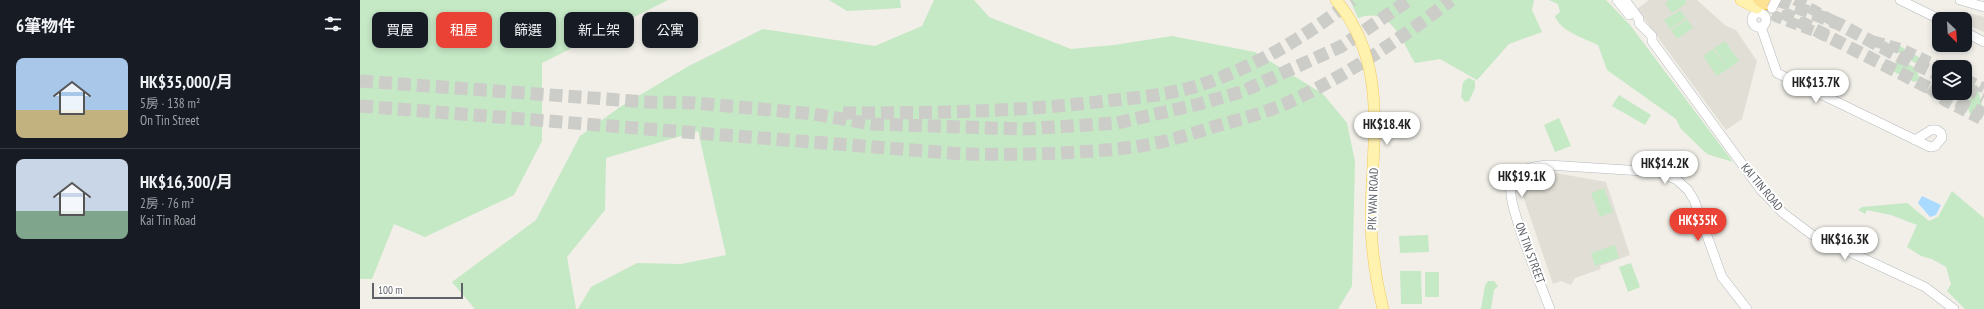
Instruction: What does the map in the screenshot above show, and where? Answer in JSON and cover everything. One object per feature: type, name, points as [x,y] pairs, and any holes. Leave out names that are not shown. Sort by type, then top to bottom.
[{"type":"main road","name":"PIK WAN ROAD","points":[[1336,0],[1344,12],[1362,48],[1372,82],[1376,137],[1372,198],[1372,245],[1383,309]]},
{"type":"main road","points":[[1741,0],[1765,5]]},
{"type":"street","name":"KAI TIN ROAD","points":[[1617,0],[1634,22],[1641,26]]},
{"type":"street","name":"KAI TIN ROAD","points":[[1625,0],[1638,19],[1648,40],[1652,41],[1761,190],[1783,213],[1806,231],[1925,287],[1954,309]]},
{"type":"street","points":[[1900,0],[1932,16]]},
{"type":"street","points":[[1960,0],[1984,7]]},
{"type":"street","points":[[1761,27],[1753,25],[1751,17],[1765,5]]},
{"type":"street","points":[[1761,27],[1765,24],[1765,5]]},
{"type":"street","points":[[1761,27],[1776,76],[1915,140]]},
{"type":"street","points":[[1972,36],[1984,42]]},
{"type":"street","name":"ON TIN STREET","points":[[1550,309],[1514,208],[1511,187],[1515,178],[1520,172],[1536,166],[1548,165],[1648,170],[1673,177],[1678,180],[1688,190],[1694,200],[1722,277],[1747,309]]},
{"type":"shaded area","points":[[1649,0],[1697,0],[1726,26],[1736,30],[1757,61],[1742,119],[1726,130],[1637,9]]},
{"type":"shaded area","points":[[1972,14],[1984,17],[1984,32],[1972,27]]},
{"type":"shaded area","points":[[1544,171],[1606,182],[1630,255],[1600,266],[1601,269],[1575,278],[1571,285],[1561,281],[1553,284],[1523,196],[1525,181],[1529,176],[1536,172]]},
{"type":"green space","points":[[360,0],[668,0],[634,17],[634,12],[564,12],[564,48],[572,48],[542,63],[542,141],[514,195],[425,237],[394,224],[372,279],[360,279]]},
{"type":"green space","points":[[829,0],[900,0],[901,8],[847,11]]},
{"type":"green space","points":[[934,0],[974,0],[989,17],[1071,49],[1114,45],[1172,36],[1255,52],[1323,94],[1347,123],[1355,162],[1352,286],[1338,309],[578,309],[591,287],[637,263],[681,264],[726,255],[698,131],[606,158],[605,210],[567,257],[576,309],[475,309],[452,282],[536,220],[580,136],[620,107],[687,67],[763,29],[875,46],[922,26]]},
{"type":"green space","points":[[1350,0],[1534,0],[1532,10],[1542,32],[1509,44],[1477,80],[1440,59],[1415,63],[1394,27],[1379,17],[1369,16],[1358,18]]},
{"type":"green space","points":[[1549,0],[1606,0],[1630,25],[1733,162],[1707,154],[1681,129],[1676,119],[1607,70],[1598,45],[1573,34],[1562,26],[1555,16],[1560,12],[1558,4]]},
{"type":"green space","points":[[1669,0],[1685,0],[1687,3],[1672,13],[1665,3]]},
{"type":"green space","points":[[1680,10],[1686,18],[1670,29],[1664,20]]},
{"type":"green space","points":[[1687,19],[1693,28],[1677,39],[1671,30]]},
{"type":"green space","points":[[1725,41],[1739,61],[1728,69],[1714,48]]},
{"type":"green space","points":[[1895,43],[1924,60],[1915,63],[1904,57],[1897,51]]},
{"type":"green space","points":[[1713,49],[1728,69],[1717,76],[1703,56]]},
{"type":"green space","points":[[1890,61],[1895,63],[1902,61],[1916,68],[1920,80],[1914,82],[1881,65]]},
{"type":"green space","points":[[1469,78],[1475,81],[1475,88],[1469,101],[1465,102],[1461,97],[1462,86],[1464,81]]},
{"type":"green space","points":[[1977,85],[1984,113],[1971,117],[1965,100],[1972,100],[1972,86]]},
{"type":"green space","points":[[1619,95],[1651,115],[1645,125],[1612,106]]},
{"type":"green space","points":[[1940,100],[1951,100],[1941,103]]},
{"type":"green space","points":[[1559,118],[1571,146],[1555,152],[1544,125]]},
{"type":"green space","points":[[1604,188],[1613,212],[1600,217],[1591,193]]},
{"type":"green space","points":[[1952,191],[1984,218],[1984,309],[1965,309],[1947,291],[1951,284],[1946,267],[1932,259],[1921,256],[1907,247],[1917,225],[1891,215],[1867,210],[1865,214],[1858,210],[1862,207],[1907,203],[1929,221],[1938,217]]},
{"type":"green space","points":[[1428,235],[1429,252],[1400,253],[1399,236]]},
{"type":"green space","points":[[1615,245],[1619,258],[1595,266],[1591,253]]},
{"type":"green space","points":[[1631,263],[1640,287],[1628,292],[1619,267]]},
{"type":"green space","points":[[1400,271],[1421,271],[1422,304],[1401,304]]},
{"type":"green space","points":[[1425,272],[1439,272],[1439,297],[1425,297]]},
{"type":"green space","points":[[1488,281],[1494,281],[1498,286],[1494,290],[1491,309],[1481,309],[1485,285]]},
{"type":"water","points":[[1922,196],[1941,205],[1936,215],[1930,217],[1918,203]]},
{"type":"tunnel","points":[[843,113],[941,112],[1040,108],[1174,92],[1217,79],[1258,61],[1298,39],[1352,0]]},
{"type":"tunnel","points":[[360,81],[647,102],[695,103],[814,114],[871,124],[1024,129],[1117,123],[1199,104],[1241,92],[1342,46],[1409,0]]},
{"type":"tunnel","points":[[360,106],[962,154],[1048,154],[1134,147],[1196,133],[1285,104],[1329,82],[1371,57],[1411,30],[1451,0]]},
{"type":"tunnel","points":[[1778,0],[1839,24],[1900,57],[1932,72]]},
{"type":"tunnel","points":[[1795,0],[1839,24]]},
{"type":"tunnel","points":[[1765,3],[1932,89]]},
{"type":"tunnel","points":[[1757,8],[1831,38]]},
{"type":"tunnel","points":[[1873,41],[1902,49],[1932,63]]},
{"type":"tunnel","points":[[1972,82],[1984,88]]},
{"type":"tunnel","points":[[1929,88],[1945,101],[1984,121]]},
{"type":"tunnel","points":[[1972,91],[1984,97]]},
{"type":"tunnel","points":[[1955,100],[1984,114]]}]
